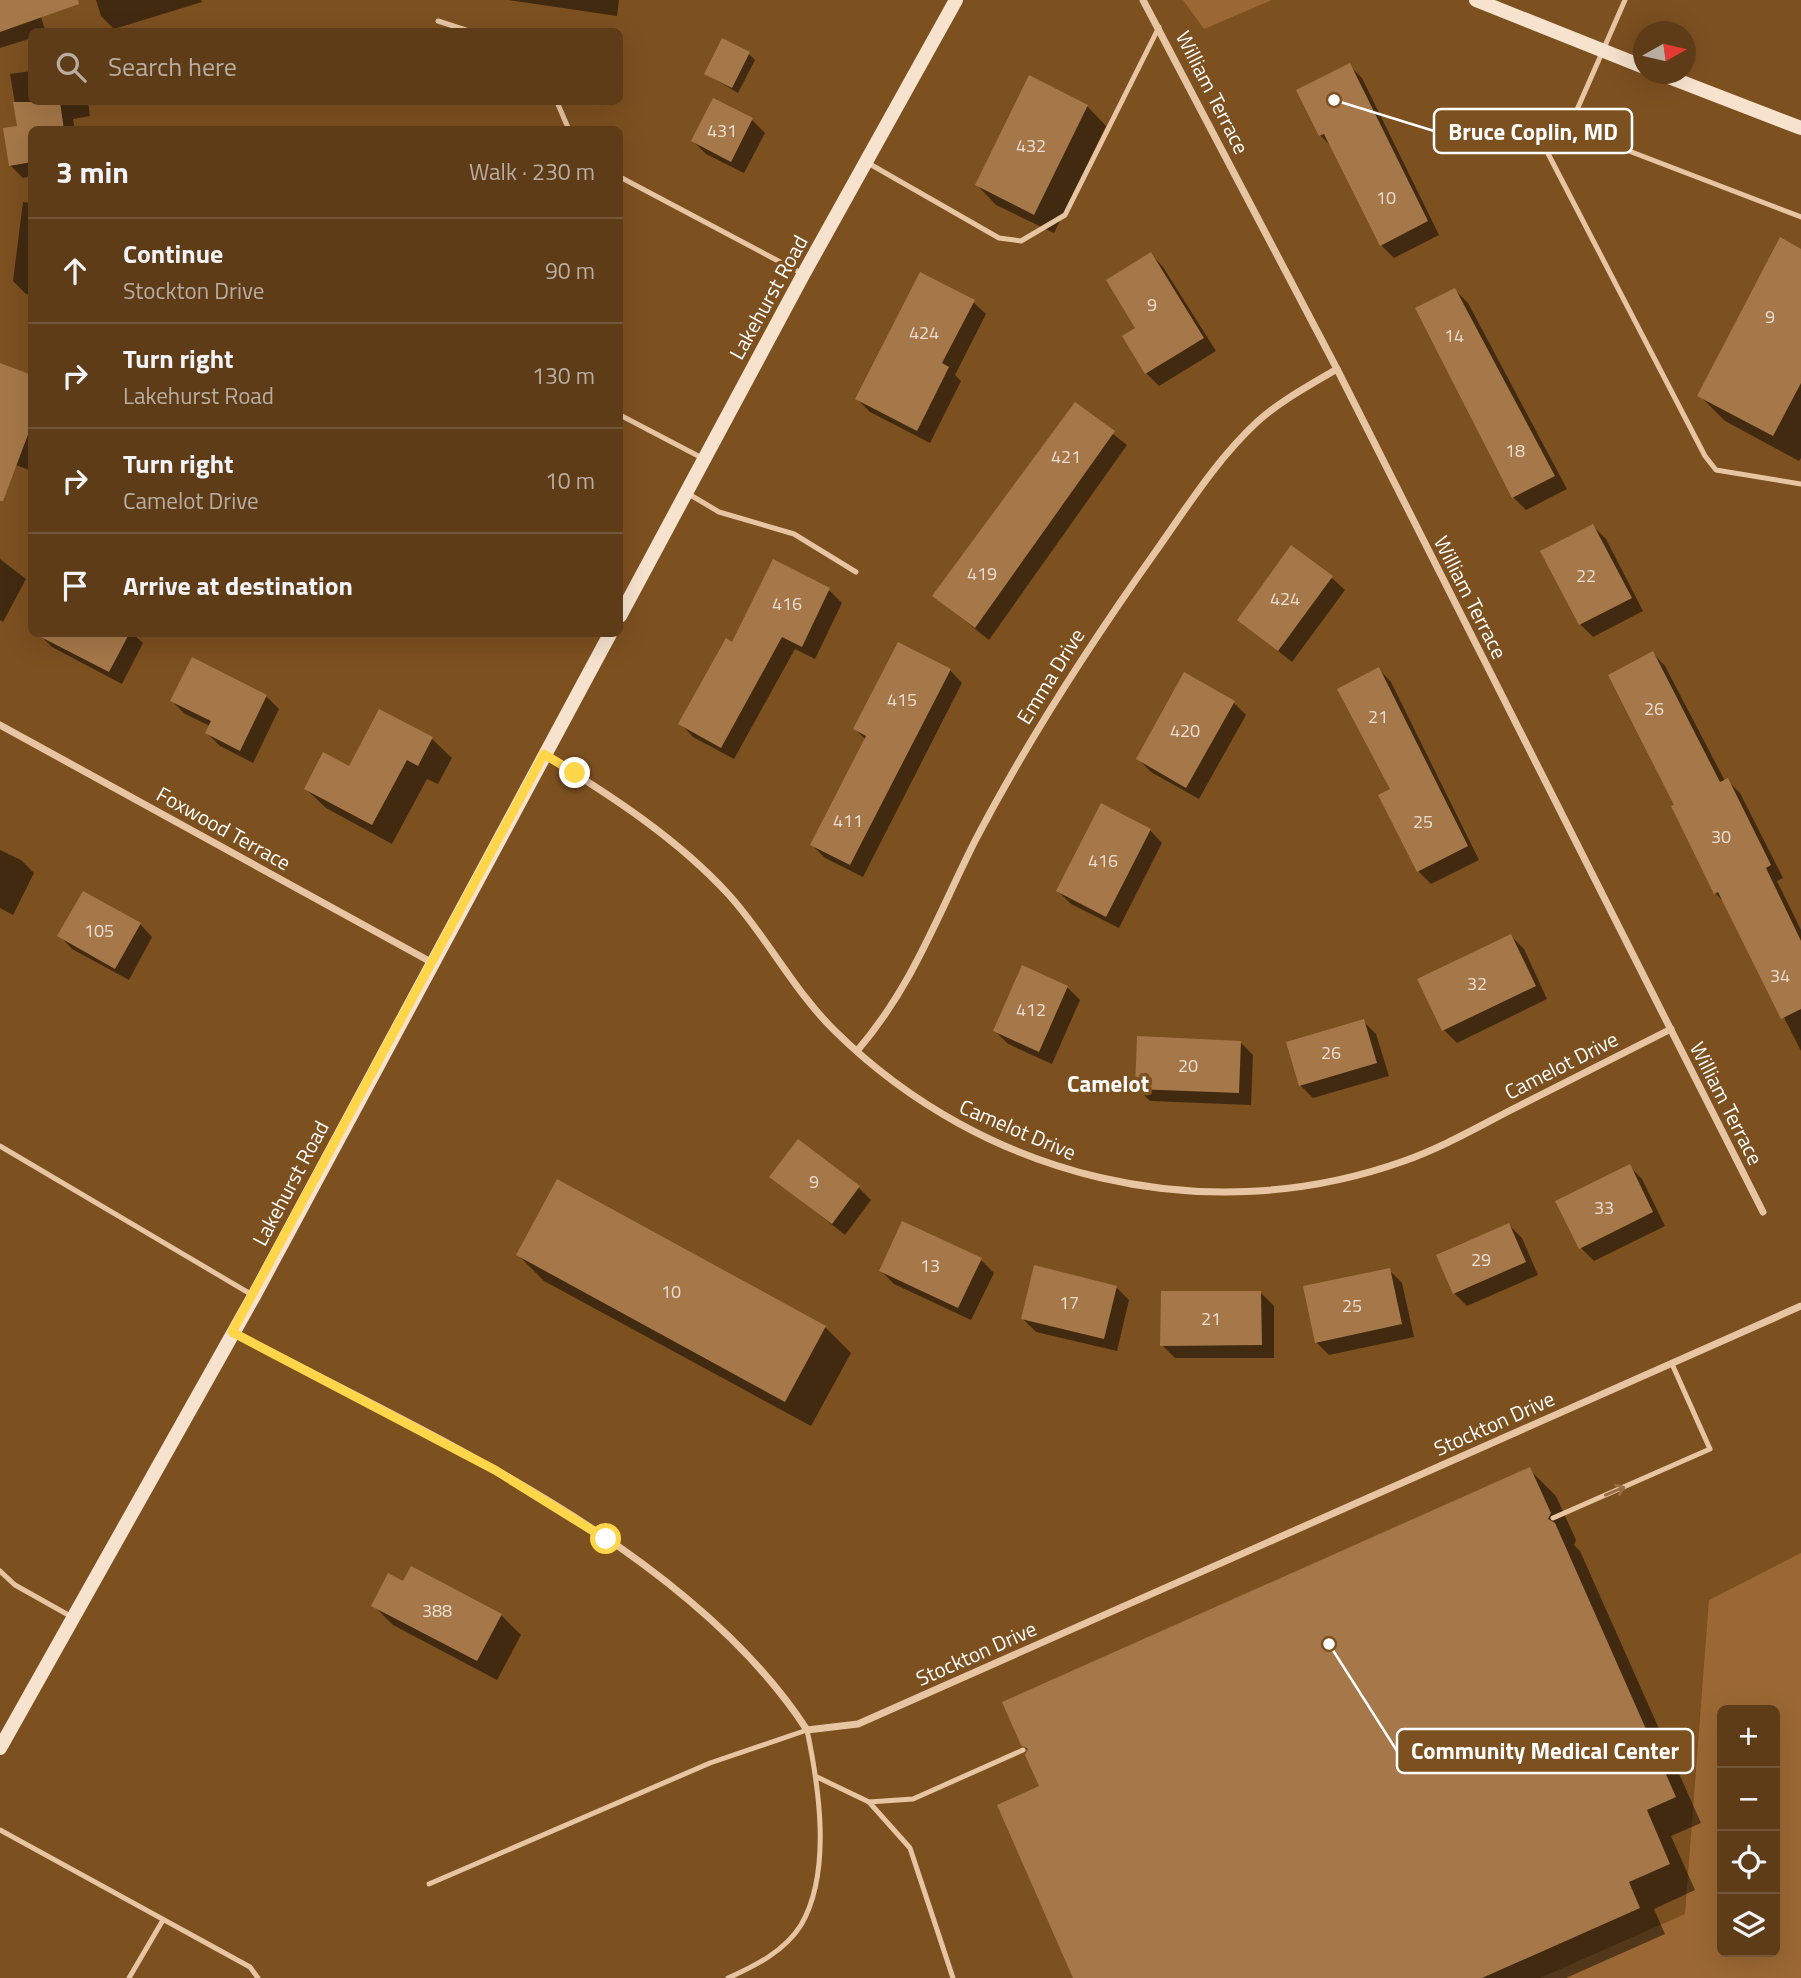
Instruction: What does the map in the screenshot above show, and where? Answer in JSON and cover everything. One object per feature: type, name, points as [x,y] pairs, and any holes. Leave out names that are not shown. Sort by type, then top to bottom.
[{"type":"main road","name":"Lakehurst Road","points":[[623,610],[803,275],[956,0]]},
{"type":"main road","points":[[1476,0],[1633,63]]},
{"type":"main road","points":[[1687,84],[1801,128]]},
{"type":"main road","name":"Lakehurst Road","points":[[0,1748],[254,1296],[431,962],[608,637]]},
{"type":"street","name":"William Terrace","points":[[1143,0],[1337,369],[1763,1212]]},
{"type":"street","name":"Emma Drive","points":[[857,1051],[881,1023],[917,967],[997,799],[1048,708],[1094,638],[1211,473],[1239,439],[1281,404],[1337,369]]},
{"type":"street","name":"Foxwood Terrace","points":[[0,725],[431,962]]},
{"type":"street","name":"Camelot Drive","points":[[544,754],[655,829],[712,878],[747,918],[809,1002],[857,1051],[903,1089],[959,1126],[1065,1170],[1137,1187],[1203,1192],[1302,1187],[1403,1161],[1435,1148],[1671,1029]]},
{"type":"street","name":"Stockton Drive","points":[[807,1730],[858,1724],[1801,1306]]},
{"type":"street","points":[[232,1332],[495,1470],[606,1539],[720,1627],[784,1695],[807,1730]]},
{"type":"lane","points":[[1625,0],[1569,128],[1542,142],[1705,456],[1716,470],[1801,484]]},
{"type":"lane","points":[[438,21],[460,28]]},
{"type":"lane","points":[[867,162],[999,238],[1021,241],[1065,215],[1159,27]]},
{"type":"lane","points":[[558,105],[567,126]]},
{"type":"lane","points":[[1569,128],[1801,217]]},
{"type":"lane","points":[[623,179],[803,275]]},
{"type":"lane","points":[[623,417],[704,459]]},
{"type":"lane","points":[[687,493],[719,512],[794,534],[856,572]]},
{"type":"lane","points":[[0,1146],[254,1296]]},
{"type":"lane","points":[[1553,1518],[1710,1450],[1672,1364]]},
{"type":"lane","points":[[0,1571],[15,1585],[72,1617]]},
{"type":"lane","points":[[429,1884],[710,1763],[807,1730],[817,1777],[817,1879],[811,1902],[800,1926],[785,1944],[764,1960],[728,1978]]},
{"type":"lane","points":[[869,1802],[914,1799],[1023,1750]]},
{"type":"lane","points":[[817,1777],[869,1802],[910,1848],[953,1978]]},
{"type":"lane","points":[[0,1830],[250,1967],[258,1978]]},
{"type":"lane","points":[[130,1978],[163,1920]]},
{"type":"shaded area","points":[[1183,0],[1272,0],[1204,29]]},
{"type":"shaded area","points":[[1801,1553],[1801,1978],[1540,1978],[1685,1914],[1709,1600]]},
{"type":"building","points":[[0,0],[78,0],[79,4],[0,32]]},
{"type":"building","points":[[722,38],[750,52],[732,88],[704,74]]},
{"type":"building","points":[[1350,63],[1428,221],[1380,246],[1324,134],[1319,136],[1296,90]]},
{"type":"building","points":[[1029,75],[1088,105],[1034,215],[975,185]]},
{"type":"building","points":[[713,98],[753,118],[731,162],[691,141]]},
{"type":"building","points":[[13,102],[60,105],[63,126],[28,126],[28,163],[9,166],[3,128],[17,126]]},
{"type":"building","points":[[1780,237],[1801,249],[1801,383],[1773,436],[1697,396]]},
{"type":"building","points":[[1151,252],[1204,338],[1145,374],[1122,336],[1135,328],[1106,280]]},
{"type":"building","points":[[920,272],[975,300],[942,363],[949,367],[917,431],[855,399]]},
{"type":"building","points":[[1455,288],[1555,476],[1512,498],[1415,308]]},
{"type":"building","points":[[0,363],[28,374],[28,435],[3,501],[0,501]]},
{"type":"building","points":[[1075,402],[1115,431],[975,628],[932,596]]},
{"type":"building","points":[[1593,524],[1632,598],[1579,625],[1540,551]]},
{"type":"building","points":[[1291,545],[1333,576],[1278,651],[1237,620]]},
{"type":"building","points":[[773,559],[830,588],[802,647],[782,637],[721,748],[678,724],[726,638],[732,642]]},
{"type":"building","points":[[41,637],[127,637],[109,672]]},
{"type":"building","points":[[898,642],[951,669],[850,865],[810,845],[866,736],[853,729]]},
{"type":"building","points":[[1653,651],[1720,782],[1728,778],[1771,865],[1766,868],[1801,941],[1801,1009],[1781,1019],[1718,892],[1714,894],[1671,806],[1674,805],[1608,675]]},
{"type":"building","points":[[192,657],[267,695],[240,751],[205,733],[211,721],[170,701]]},
{"type":"building","points":[[1379,667],[1468,846],[1417,872],[1378,795],[1390,789],[1337,689]]},
{"type":"building","points":[[1184,672],[1235,701],[1186,788],[1136,759]]},
{"type":"building","points":[[379,709],[433,737],[418,766],[407,760],[372,825],[304,789],[323,752],[349,766]]},
{"type":"building","points":[[1101,803],[1151,829],[1106,917],[1056,891]]},
{"type":"building","points":[[83,891],[141,923],[115,969],[57,936]]},
{"type":"building","points":[[1511,934],[1536,986],[1442,1031],[1417,979]]},
{"type":"building","points":[[1022,965],[1068,986],[1039,1052],[993,1031]]},
{"type":"building","points":[[1364,1019],[1377,1063],[1299,1086],[1286,1042]]},
{"type":"building","points":[[1137,1036],[1241,1041],[1239,1093],[1135,1089]]},
{"type":"building","points":[[798,1139],[860,1186],[832,1224],[769,1177]]},
{"type":"building","points":[[1630,1164],[1653,1212],[1579,1249],[1555,1201]]},
{"type":"building","points":[[557,1179],[826,1326],[785,1402],[516,1255]]},
{"type":"building","points":[[902,1221],[982,1258],[958,1308],[879,1271]]},
{"type":"building","points":[[1509,1223],[1526,1262],[1453,1294],[1436,1255]]},
{"type":"building","points":[[1034,1265],[1117,1286],[1104,1339],[1021,1319]]},
{"type":"building","points":[[1390,1268],[1402,1324],[1315,1343],[1303,1286]]},
{"type":"building","points":[[1161,1291],[1261,1291],[1262,1345],[1160,1346]]},
{"type":"building","points":[[1530,1467],[1551,1513],[1548,1519],[1555,1523],[1676,1797],[1647,1810],[1670,1864],[1629,1882],[1640,1908],[1482,1978],[1073,1978],[997,1805],[1039,1786],[1025,1755],[1028,1749],[1021,1745],[1002,1702]]},
{"type":"building","points":[[411,1566],[502,1614],[477,1661],[371,1606],[388,1573],[403,1581]]},
{"type":"place","name":"Bruce Coplin, MD","points":[[1334,100]]},
{"type":"place","name":"Community Medical Center","points":[[1329,1644]]},
{"type":"district","name":"Camelot","points":[[1108,1083]]},
{"type":"route","points":[[575,773],[544,754],[254,1296],[232,1332],[495,1470],[606,1539]]}]
